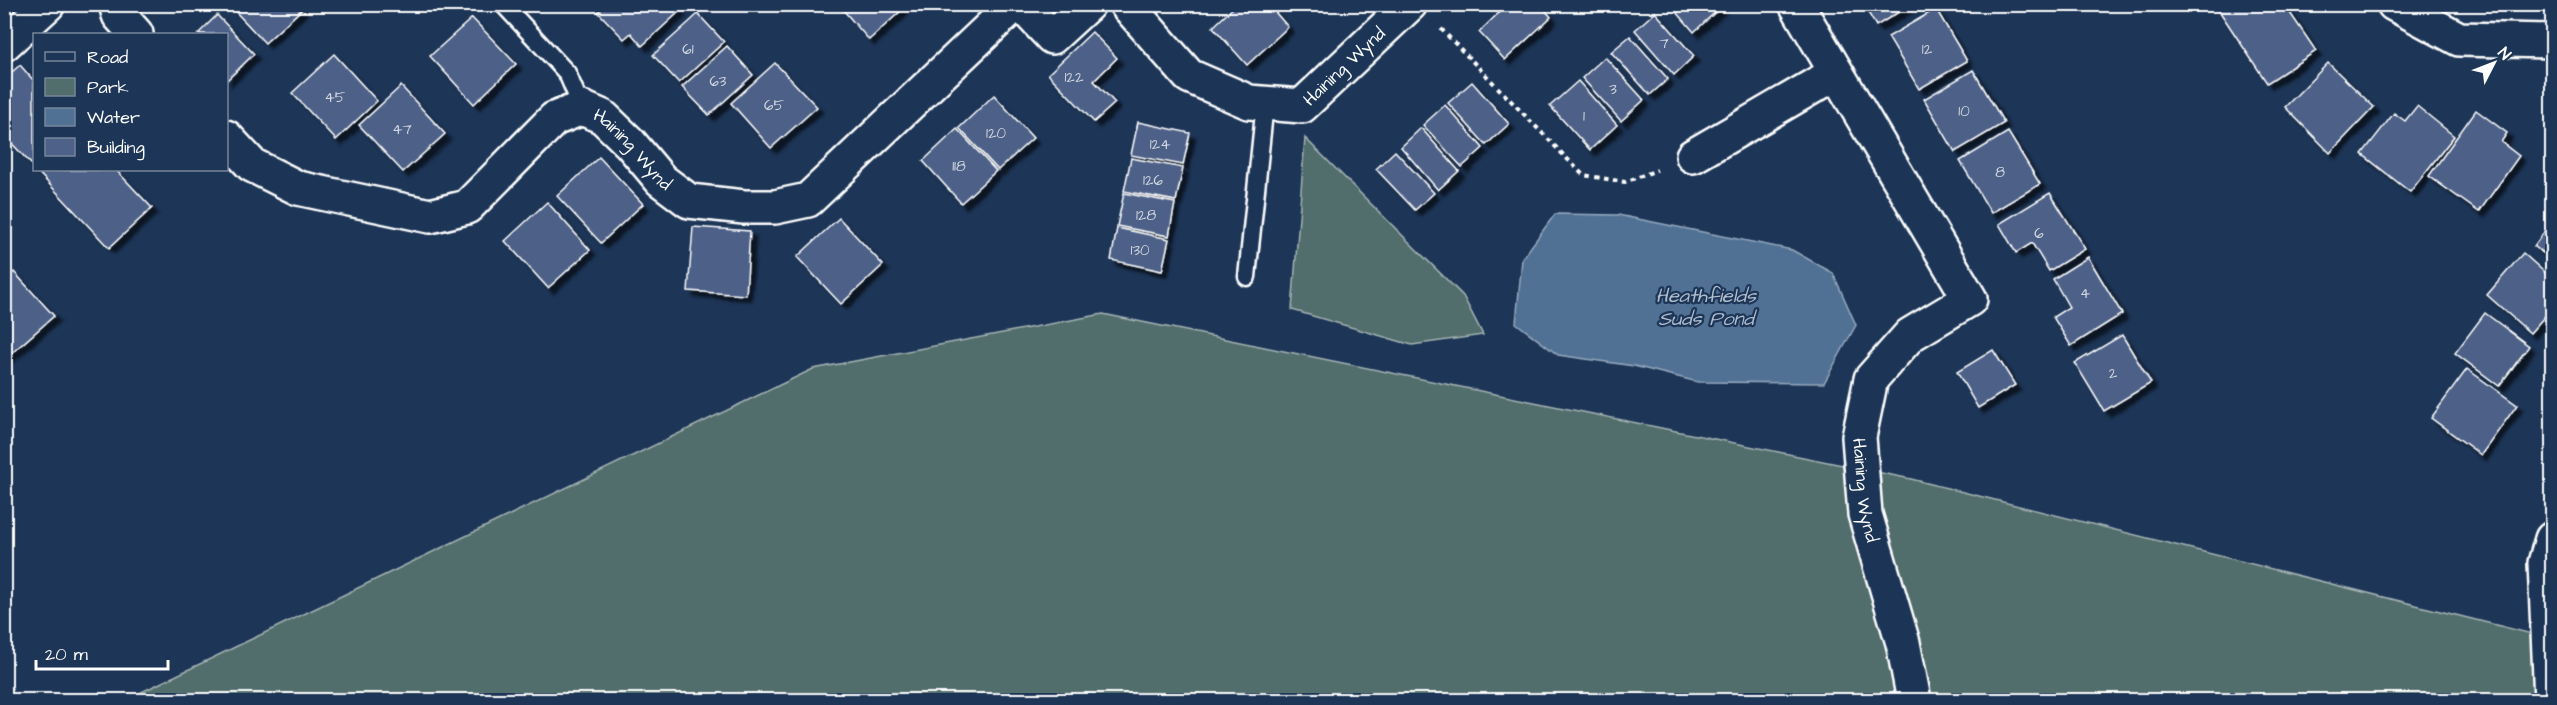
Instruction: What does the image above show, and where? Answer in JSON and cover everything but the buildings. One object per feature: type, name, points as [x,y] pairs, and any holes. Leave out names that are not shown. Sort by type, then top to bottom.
[{"type":"street","points":[[4,44],[48,4]]},
{"type":"street","name":"Haining Wynd","points":[[228,139],[252,165],[298,188],[430,216],[467,207],[554,119],[582,108],[603,117],[630,143],[661,180],[689,201],[744,207],[775,207],[808,200],[1015,4]]},
{"type":"street","points":[[1021,4],[1052,37],[1088,4]]},
{"type":"street","name":"Haining Wynd","points":[[1126,4],[1189,76],[1249,102],[1302,106],[1422,13]]},
{"type":"street","name":"Haining Wynd","points":[[1796,4],[1970,298],[1910,335],[1871,379],[1859,437],[1865,514],[1903,643],[1914,700]]},
{"type":"street","points":[[2394,4],[2459,39],[2553,41]]},
{"type":"street","points":[[1693,156],[1836,73]]},
{"type":"street","points":[[2551,700],[2545,563],[2553,539]]},
{"type":"lane","points":[[503,4],[567,73],[582,108]]},
{"type":"lane","points":[[1247,277],[1265,104]]},
{"type":"path","points":[[1422,13],[1583,175],[1625,182],[1693,156]]},
{"type":"green space","points":[[1305,138],[1463,296],[1483,335],[1412,345],[1292,310]]},
{"type":"green space","points":[[1103,314],[1911,479],[2552,639],[2552,700],[125,700],[813,369]]},
{"type":"water","name":"Heathfields Suds Pond","points":[[1555,214],[1618,215],[1792,250],[1833,273],[1856,325],[1824,383],[1698,382],[1634,366],[1558,355],[1516,323],[1522,259]]}]
